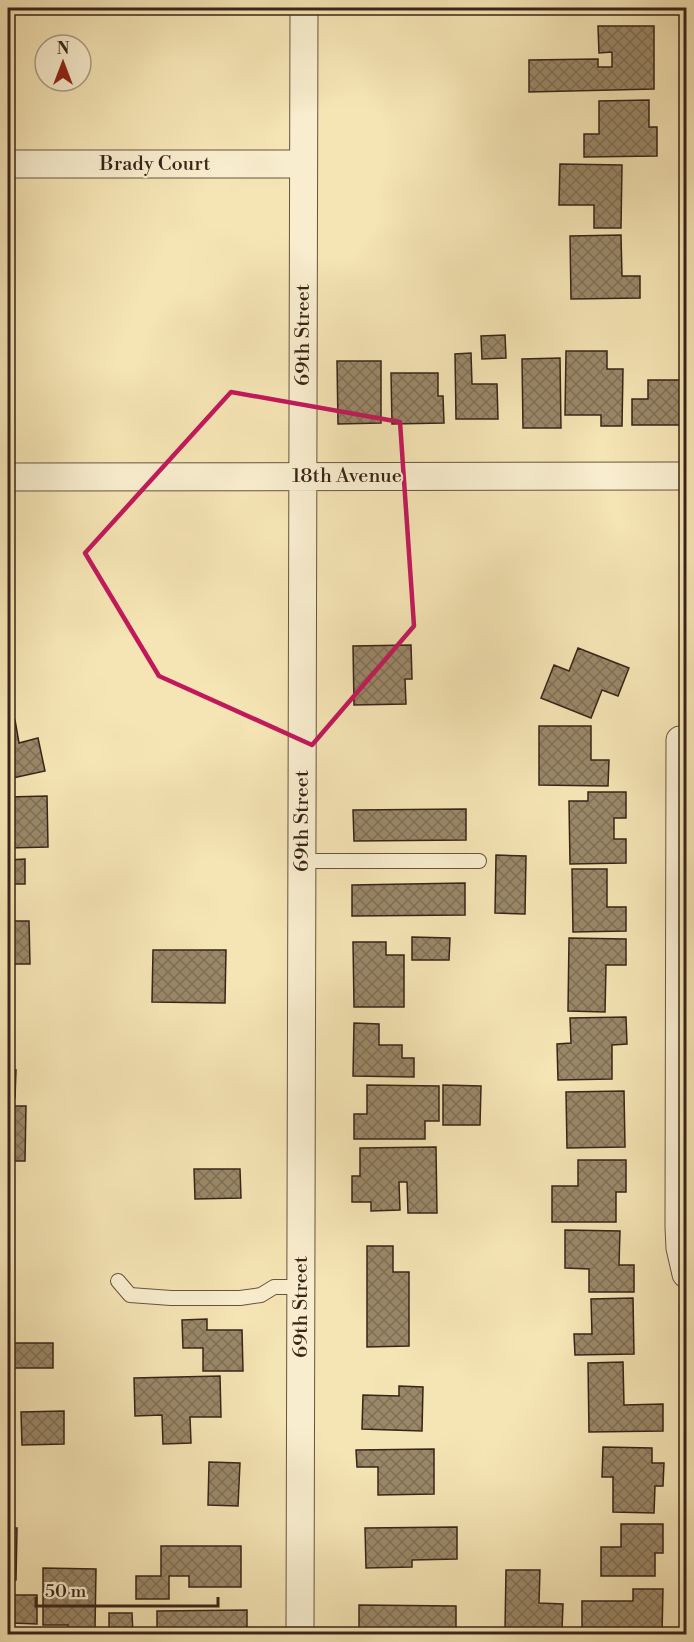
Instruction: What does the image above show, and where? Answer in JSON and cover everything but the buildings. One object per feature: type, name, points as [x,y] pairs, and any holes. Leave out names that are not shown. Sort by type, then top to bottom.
[{"type":"street","name":"69th Street","points":[[300,1635],[304,8]]},
{"type":"street","name":"Brady Court","points":[[8,164],[303,164]]},
{"type":"street","name":"18th Avenue","points":[[8,477],[687,476]]},
{"type":"street","points":[[681,740],[679,1227],[680,1248],[687,1274]]},
{"type":"lane","points":[[302,861],[479,861]]},
{"type":"lane","points":[[118,1281],[129,1295],[171,1298],[240,1298],[261,1294],[273,1287],[301,1287]]},
{"type":"highlighted area","points":[[231,392],[400,422],[414,626],[312,745],[159,676],[85,553]]}]
